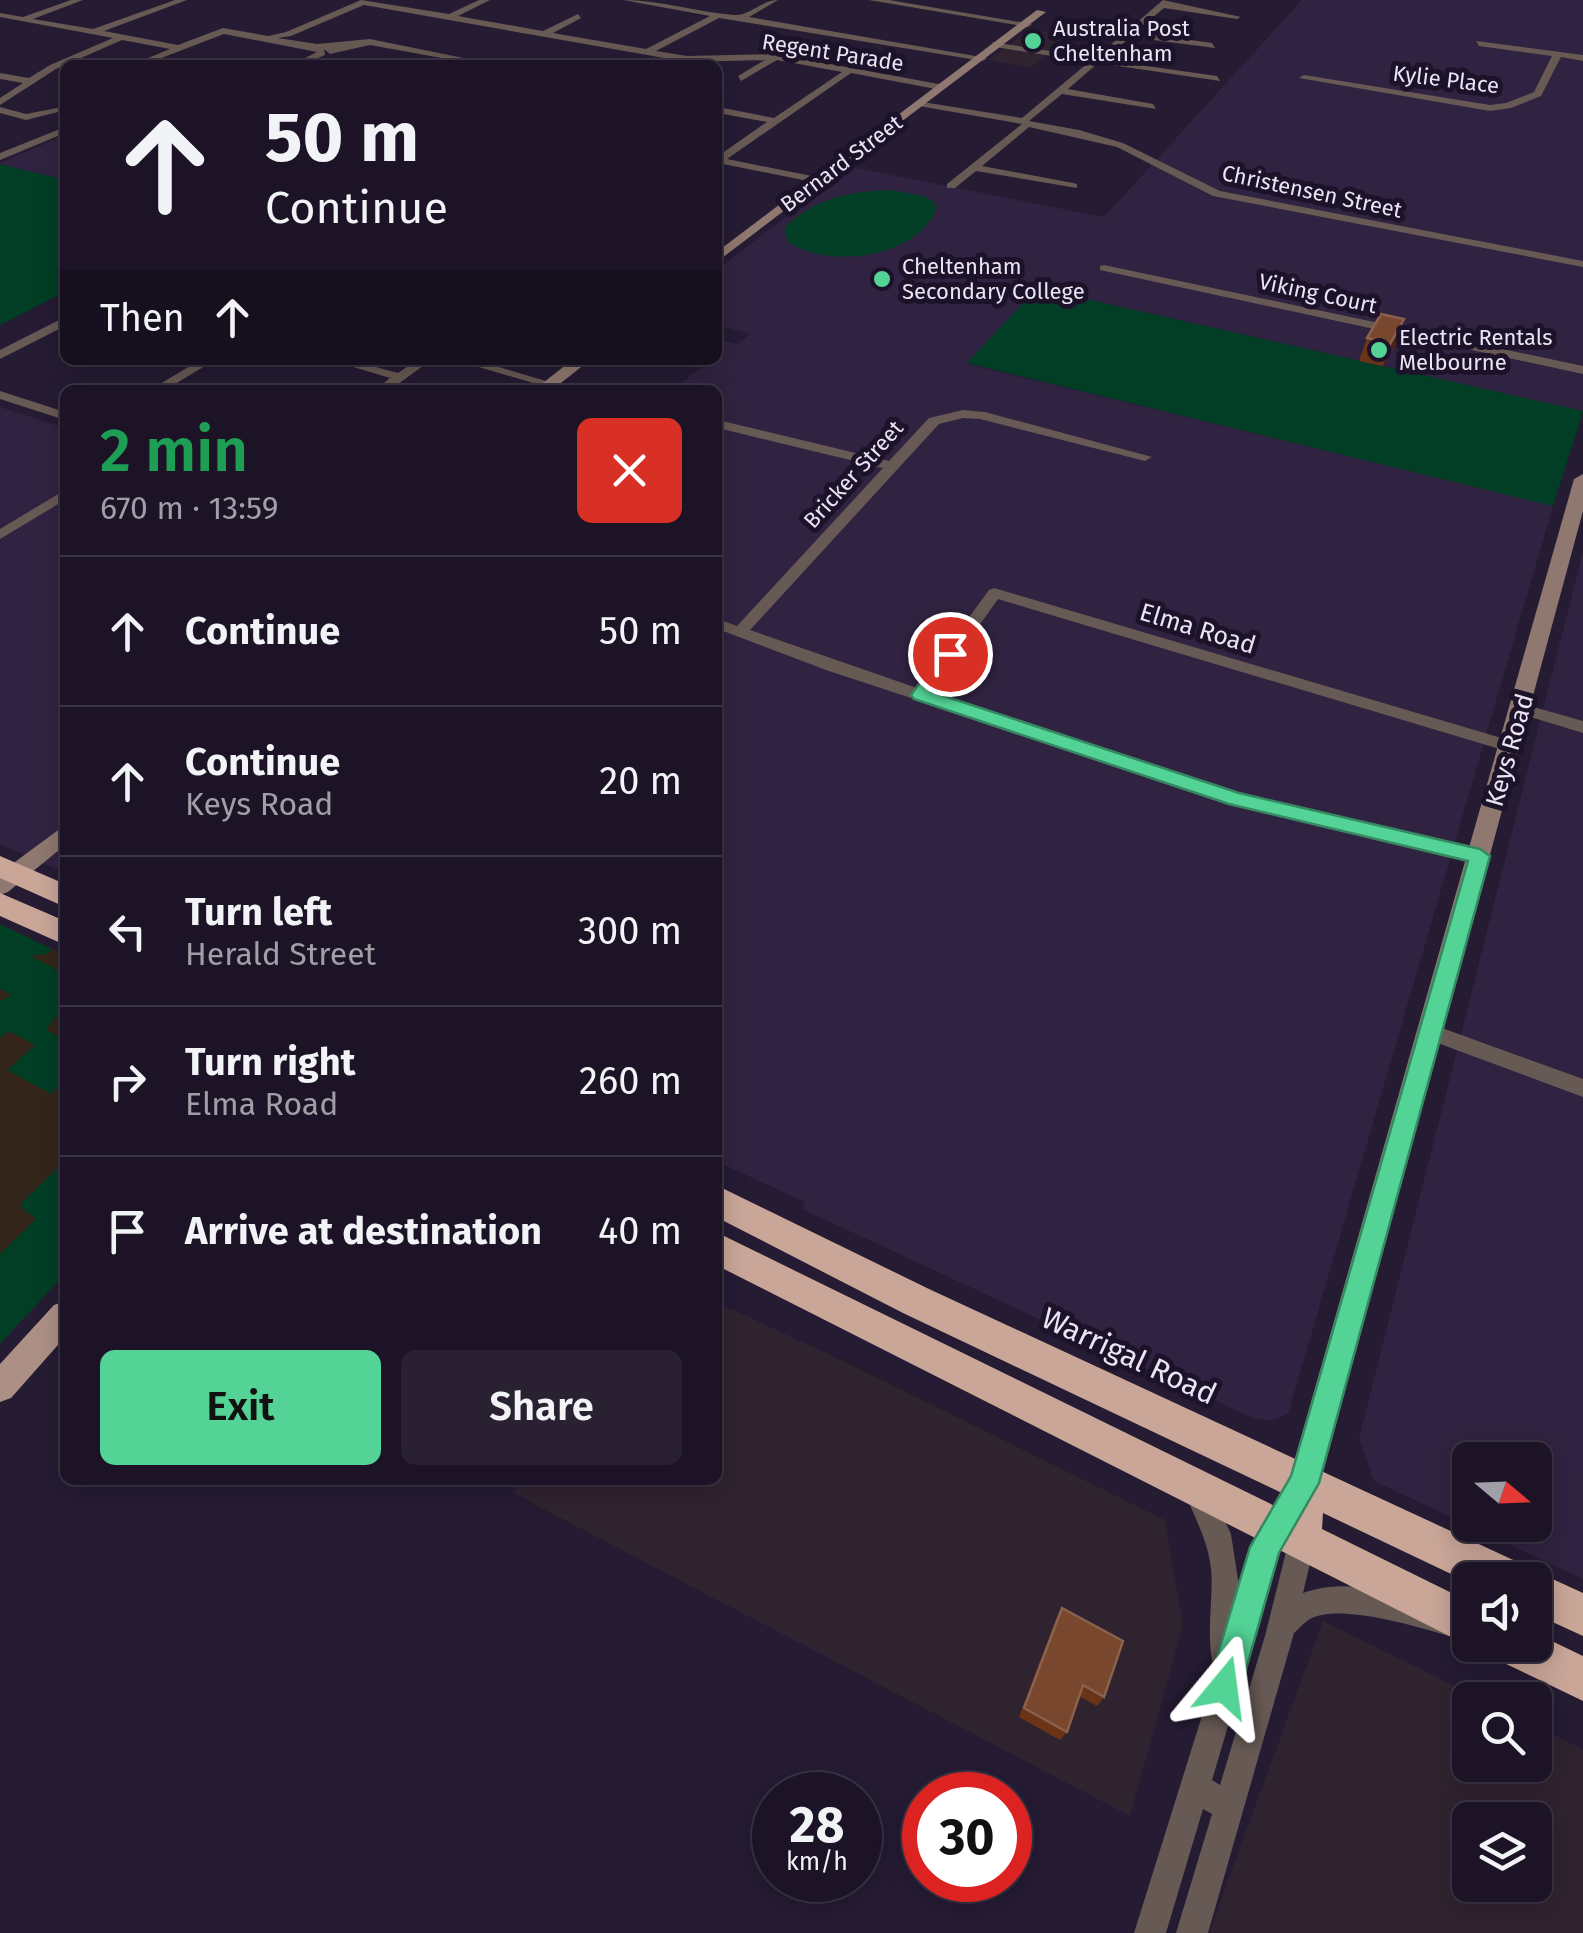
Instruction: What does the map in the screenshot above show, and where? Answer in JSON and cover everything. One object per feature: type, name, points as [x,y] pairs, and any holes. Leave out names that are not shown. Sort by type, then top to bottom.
[{"type":"highway","points":[[5,875],[60,894]]},
{"type":"highway","points":[[0,904],[60,932]]},
{"type":"highway","name":"Warrigal Road","points":[[722,1203],[916,1301],[1471,1562]]},
{"type":"highway","points":[[722,1251],[1452,1617]]},
{"type":"highway","points":[[1288,1535],[1304,1483]]},
{"type":"highway","points":[[1552,1600],[1583,1616]]},
{"type":"highway","points":[[1547,1662],[1583,1680]]},
{"type":"main road","points":[[0,1387],[60,1320]]},
{"type":"street","points":[[24,20],[79,0]]},
{"type":"street","points":[[90,33],[183,0]]},
{"type":"street","points":[[450,17],[486,0]]},
{"type":"street","points":[[627,0],[980,57]]},
{"type":"street","points":[[742,18],[774,0]]},
{"type":"street","points":[[873,0],[1024,24]]},
{"type":"street","points":[[287,37],[366,1]]},
{"type":"street","name":"Regent Parade","points":[[366,1],[694,60]]},
{"type":"street","points":[[951,186],[1165,3],[1238,17]]},
{"type":"street","name":"Bernard Street","points":[[722,254],[1045,9]]},
{"type":"street","points":[[0,15],[164,50]]},
{"type":"street","points":[[647,52],[718,15]]},
{"type":"street","points":[[544,34],[578,16]]},
{"type":"street","points":[[145,60],[224,30],[287,37],[318,51]]},
{"type":"street","points":[[1128,34],[1212,46]]},
{"type":"street","points":[[69,60],[118,39]]},
{"type":"street","points":[[303,60],[318,51],[378,43],[468,60]]},
{"type":"street","points":[[1479,43],[1583,58]]},
{"type":"street","points":[[998,45],[1218,79]]},
{"type":"street","name":"Kylie Place","points":[[1304,78],[1503,108],[1536,96],[1558,54]]},
{"type":"street","points":[[48,56],[63,60]]},
{"type":"street","points":[[741,78],[776,57]]},
{"type":"street","name":"Regent Parade","points":[[719,60],[776,57],[941,87]]},
{"type":"street","points":[[0,102],[60,65]]},
{"type":"street","points":[[722,157],[852,70]]},
{"type":"street","points":[[0,76],[34,82]]},
{"type":"street","points":[[1062,91],[1153,106]]},
{"type":"street","name":"Christensen Street","points":[[919,103],[1043,126],[1126,148],[1217,194],[1583,264]]},
{"type":"street","points":[[0,110],[26,116],[57,111]]},
{"type":"street","points":[[722,111],[776,121]]},
{"type":"street","points":[[0,157],[60,132]]},
{"type":"street","points":[[722,161],[818,180]]},
{"type":"street","points":[[973,167],[1073,186]]},
{"type":"street","name":"Viking Court","points":[[1104,268],[1583,370]]},
{"type":"street","points":[[0,355],[60,324]]},
{"type":"street","points":[[164,385],[194,365]]},
{"type":"street","points":[[354,365],[399,378]]},
{"type":"street","points":[[388,385],[418,365]]},
{"type":"street","points":[[477,365],[540,385]]},
{"type":"street","points":[[549,385],[575,365]]},
{"type":"street","points":[[0,395],[60,414]]},
{"type":"street","name":"Bricker Street","points":[[741,631],[929,424],[968,414],[1145,457]]},
{"type":"street","points":[[722,425],[891,466]]},
{"type":"street","name":"Keys Road","points":[[1304,1483],[1583,479]]},
{"type":"street","points":[[0,535],[60,497]]},
{"type":"street","name":"Elma Road","points":[[920,695],[994,593],[1509,746]]},
{"type":"street","points":[[722,625],[1236,799],[1480,856]]},
{"type":"street","points":[[1520,708],[1583,726]]},
{"type":"street","points":[[5,875],[60,836]]},
{"type":"street","points":[[1430,1032],[1583,1088]]},
{"type":"street","points":[[1193,1487],[1214,1518],[1222,1543],[1224,1687]]},
{"type":"street","points":[[1192,1933],[1279,1636],[1288,1535]]},
{"type":"street","points":[[1150,1933],[1224,1687],[1288,1535]]},
{"type":"street","points":[[1279,1636],[1294,1610],[1324,1599],[1452,1623]]},
{"type":"street","points":[[1194,1787],[1230,1807]]},
{"type":"shaded area","points":[[1302,0],[1583,0],[1583,411],[1038,288],[968,364],[1553,506],[1288,1414],[1273,1420],[1255,1419],[802,1209],[805,1202],[722,1164],[722,385],[679,385],[704,365],[722,365],[722,340],[736,344],[751,334],[722,326],[722,266],[850,167],[1104,217]]},
{"type":"shaded area","points":[[1030,29],[1072,36],[1030,68],[989,60]]},
{"type":"shaded area","points":[[60,137],[60,179],[0,163]]},
{"type":"shaded area","points":[[0,407],[60,426],[60,871],[0,844]]},
{"type":"shaded area","points":[[1583,551],[1583,1579],[1504,1542],[1552,1542],[1552,1442],[1452,1442],[1452,1518],[1374,1481],[1359,1438]]},
{"type":"shaded area","points":[[0,924],[60,953],[60,1279],[0,1344]]},
{"type":"shaded area","points":[[722,1305],[1165,1520],[1183,1625],[1130,1816],[513,1493],[518,1485],[722,1485]]},
{"type":"shaded area","points":[[1323,1621],[1452,1685],[1452,1782],[1552,1782],[1552,1734],[1583,1749],[1583,1933],[1209,1933]]},
{"type":"green space","points":[[0,164],[60,179],[60,295],[0,325]]},
{"type":"green space","points":[[890,190],[924,196],[934,202],[936,210],[910,239],[891,249],[846,257],[804,250],[787,241],[785,227],[820,203],[861,192]]},
{"type":"green space","points":[[1037,288],[1583,411],[1553,506],[967,363]]},
{"type":"green space","points":[[0,924],[52,949],[47,954],[31,956],[60,971],[60,1020],[55,1017],[46,1030],[60,1037],[60,1085],[51,1094],[7,1070],[35,1045],[9,1031],[0,1038],[0,1001],[12,995],[0,989]]},
{"type":"green space","points":[[60,1166],[60,1279],[0,1344],[0,1254],[36,1219],[21,1203]]},
{"type":"building","points":[[1381,314],[1404,319],[1390,344],[1367,338]]},
{"type":"building","points":[[1062,1608],[1123,1641],[1104,1697],[1083,1685],[1067,1732],[1024,1708]]},
{"type":"place","name":"Australia Post Cheltenham","points":[[1033,41]]},
{"type":"place","name":"Cheltenham Secondary College","points":[[882,279]]},
{"type":"place","name":"Electric Rentals Melbourne","points":[[1379,350]]},
{"type":"route","points":[[950,654],[920,695],[1236,799],[1480,856],[1304,1483],[1271,1533],[1224,1687]]}]
